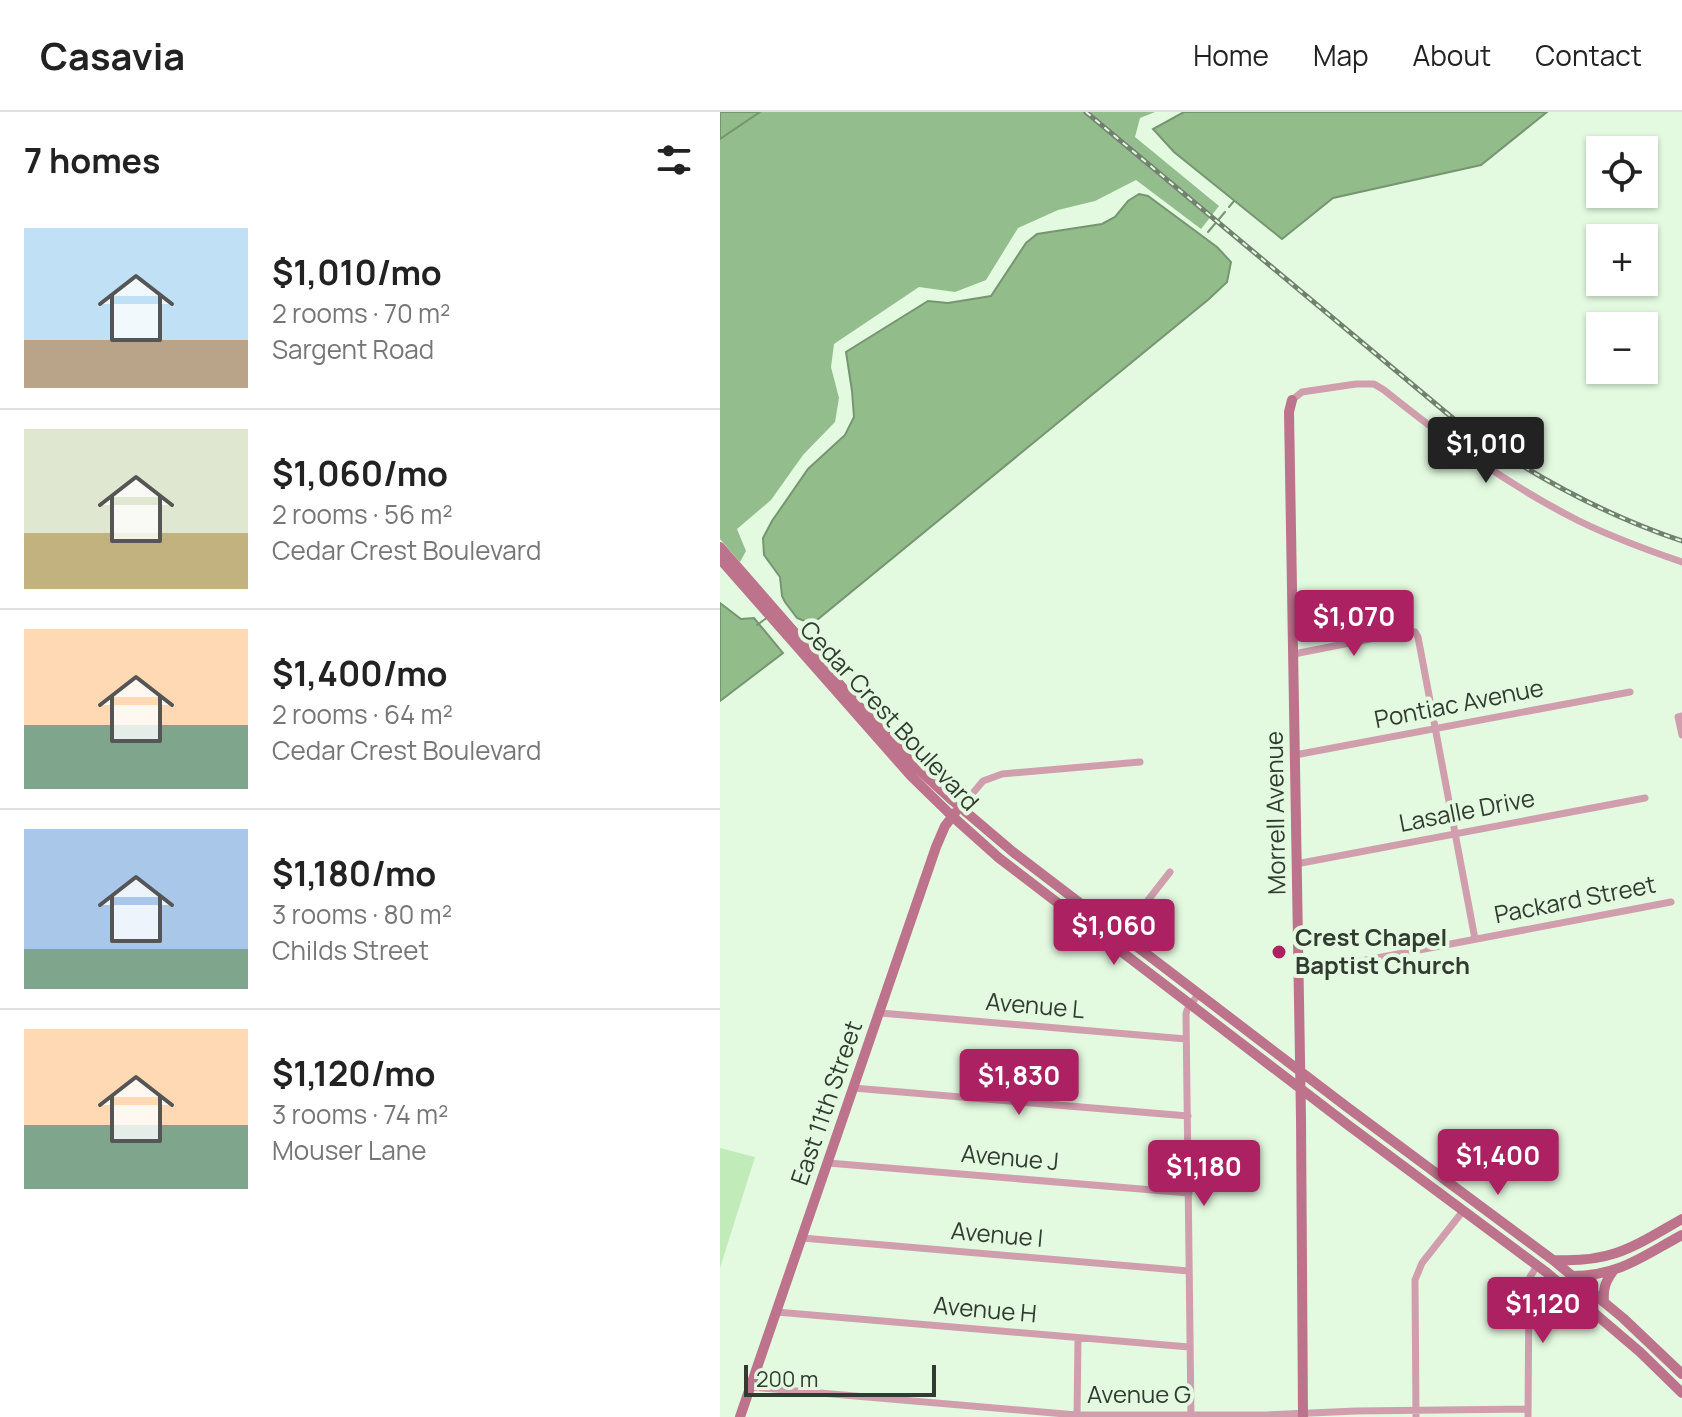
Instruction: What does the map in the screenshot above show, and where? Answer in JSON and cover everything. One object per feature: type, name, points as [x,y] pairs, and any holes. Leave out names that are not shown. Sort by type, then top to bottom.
[{"type":"main road","name":"Morrell Avenue","points":[[1292,400],[1289,412],[1303,1415]]},
{"type":"main road","name":"Cedar Crest Boulevard","points":[[720,547],[911,776],[999,858],[1542,1269],[1613,1328],[1682,1393]]},
{"type":"main road","name":"Cedar Crest Boulevard","points":[[720,559],[853,705],[917,768],[1013,852],[1553,1260],[1623,1318],[1682,1374]]},
{"type":"main road","name":"East 11th Street","points":[[740,1417],[936,847],[945,826],[961,807]]},
{"type":"main road","points":[[1463,1211],[1471,1199]]},
{"type":"main road","points":[[1682,1219],[1617,1254],[1583,1261],[1541,1262],[1542,1269],[1573,1276],[1613,1271],[1682,1235]]},
{"type":"main road","points":[[1604,1302],[1603,1290],[1613,1271]]},
{"type":"main road","points":[[1613,1328],[1623,1318]]},
{"type":"main road","points":[[1640,1352],[1648,1342]]},
{"type":"street","points":[[1292,400],[1302,392],[1374,384],[1476,461],[1545,502],[1611,535],[1682,562]]},
{"type":"street","points":[[1294,654],[1415,632],[1475,939]]},
{"type":"street","name":"Pontiac Avenue","points":[[1295,755],[1630,692]]},
{"type":"street","points":[[1680,716],[1682,735]]},
{"type":"street","points":[[961,807],[983,781],[1002,774],[1140,762]]},
{"type":"street","name":"Lasalle Drive","points":[[1296,864],[1645,798]]},
{"type":"street","points":[[1113,945],[1170,872]]},
{"type":"street","name":"Packard Street","points":[[1298,973],[1671,902]]},
{"type":"street","points":[[1191,1416],[1186,1014],[1199,993]]},
{"type":"street","name":"Avenue L","points":[[880,1013],[1186,1039]]},
{"type":"street","points":[[853,1088],[1188,1116]]},
{"type":"street","name":"Avenue J","points":[[828,1163],[1189,1193]]},
{"type":"street","points":[[1416,1414],[1415,1280],[1422,1263],[1463,1211]]},
{"type":"street","name":"Avenue I","points":[[802,1238],[1189,1271]]},
{"type":"street","points":[[1528,1413],[1529,1282],[1530,1277],[1542,1269]]},
{"type":"street","name":"Avenue H","points":[[776,1312],[1189,1347]]},
{"type":"street","points":[[1077,1416],[1078,1338]]},
{"type":"street","name":"Avenue G","points":[[750,1387],[1077,1416],[1528,1413]]},
{"type":"shaded area","points":[[720,112],[760,112],[720,139]]},
{"type":"shaded area","points":[[760,112],[1155,112],[1140,118],[1135,137],[1219,206],[1201,229],[1136,180],[1095,201],[1058,210],[1018,228],[986,280],[955,292],[919,287],[834,344],[831,367],[839,398],[835,422],[803,455],[771,500],[737,529],[746,551],[740,562],[720,539],[720,139]]},
{"type":"shaded area","points":[[1184,112],[1547,112],[1481,165],[1333,198],[1282,239],[1174,152],[1153,129]]},
{"type":"shaded area","points":[[1139,194],[1148,196],[1217,247],[1231,262],[1227,282],[812,624],[797,618],[782,596],[780,577],[764,555],[763,538],[808,469],[845,435],[854,417],[846,352],[928,301],[948,303],[991,296],[1026,243],[1037,234],[1102,224],[1115,217],[1128,201]]},
{"type":"shaded area","points":[[720,603],[741,619],[754,618],[783,653],[720,701]]},
{"type":"shaded area","points":[[720,1148],[755,1157],[720,1268]]},
{"type":"waterway","points":[[1229,207],[1234,201]]},
{"type":"waterway","points":[[1208,232],[1225,212]]},
{"type":"waterway","points":[[757,625],[768,617]]},
{"type":"railway","points":[[1086,112],[1461,425],[1567,491],[1623,518],[1682,541]]},
{"type":"place","name":"Crest Chapel Baptist Church","points":[[1279,952]]}]
